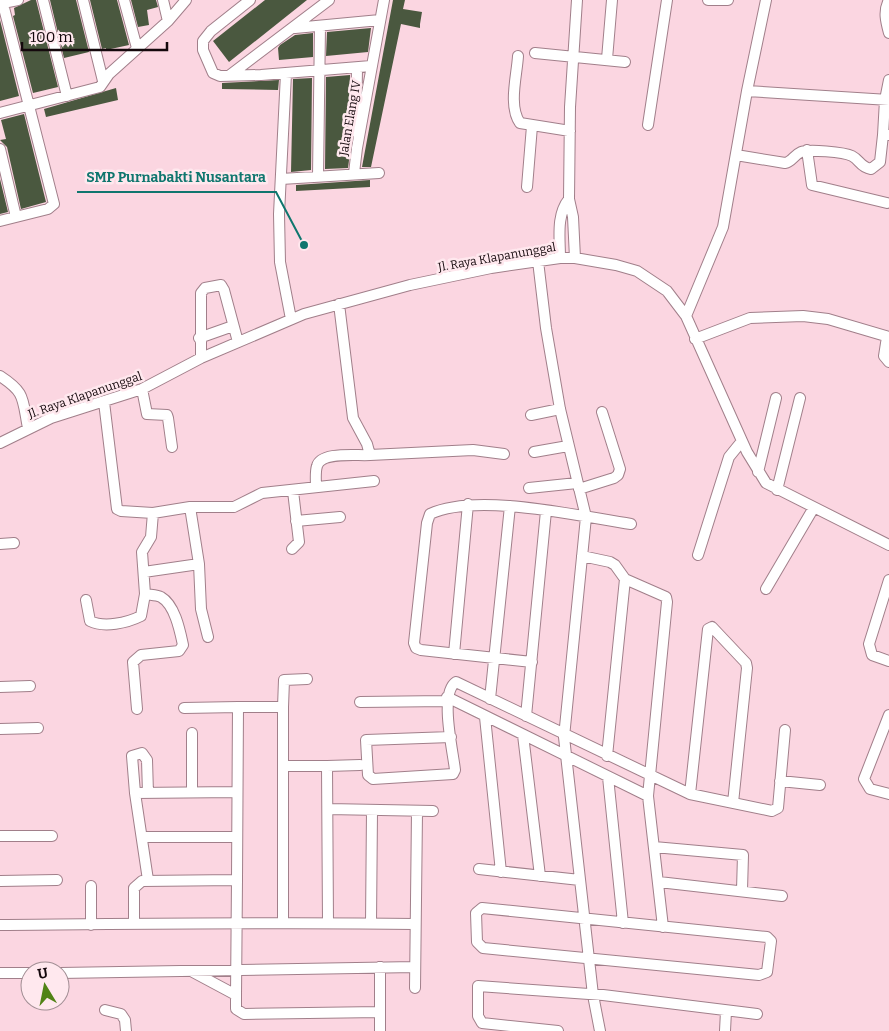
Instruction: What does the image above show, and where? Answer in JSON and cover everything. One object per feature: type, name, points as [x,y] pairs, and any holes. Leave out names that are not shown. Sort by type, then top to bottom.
[{"type":"street","points":[[0,221],[48,209],[54,204],[3,2],[18,0]]},
{"type":"street","points":[[43,0],[66,96]]},
{"type":"street","points":[[83,0],[103,81]]},
{"type":"street","points":[[124,0],[137,48]]},
{"type":"street","points":[[163,0],[168,21]]},
{"type":"street","points":[[0,113],[100,87],[103,81],[168,21],[186,0]]},
{"type":"street","points":[[250,0],[211,31],[203,41],[203,50],[212,74],[286,74],[371,66]]},
{"type":"street","points":[[230,75],[295,28],[329,0]]},
{"type":"street","name":"Jalan Elang IV","points":[[354,173],[356,148],[384,0]]},
{"type":"street","points":[[574,0],[569,199],[573,217],[575,258]]},
{"type":"street","points":[[607,59],[612,0]]},
{"type":"street","points":[[648,125],[667,0]]},
{"type":"street","points":[[708,0],[728,0]]},
{"type":"street","points":[[686,316],[723,227],[765,0]]},
{"type":"street","points":[[889,0],[886,6],[885,18],[889,33]]},
{"type":"street","points":[[295,28],[380,20]]},
{"type":"street","points":[[318,176],[321,71],[320,26]]},
{"type":"street","points":[[535,53],[625,62]]},
{"type":"street","points":[[518,56],[515,116],[520,123],[570,131]]},
{"type":"street","points":[[356,148],[357,68]]},
{"type":"street","points":[[286,74],[281,179],[280,262],[291,319]]},
{"type":"street","points":[[736,155],[785,164],[790,162],[798,153],[807,150],[850,155],[864,168],[870,168],[880,162],[886,135],[889,80]]},
{"type":"street","points":[[747,91],[887,100]]},
{"type":"street","points":[[527,187],[532,126]]},
{"type":"street","points":[[0,150],[16,217]]},
{"type":"street","points":[[807,150],[812,185],[887,203]]},
{"type":"street","points":[[281,179],[354,173],[379,173]]},
{"type":"street","points":[[560,258],[559,219],[563,206],[569,199]]},
{"type":"street","name":"Jl. Raya Klapanunggal","points":[[0,443],[51,418],[142,389],[201,358],[291,319],[410,285],[491,268],[560,258],[575,258],[616,264],[637,271],[667,291],[686,316],[742,441],[766,483],[813,509],[889,545]]},
{"type":"street","points":[[538,261],[546,328],[560,409],[586,517],[565,735],[593,996],[600,1031]]},
{"type":"street","points":[[201,358],[199,338],[201,293],[205,288],[221,285],[238,342]]},
{"type":"street","points":[[340,304],[353,418],[367,444],[370,455]]},
{"type":"street","points":[[695,339],[750,318],[803,316],[828,319],[888,337],[884,356],[889,362]]},
{"type":"street","points":[[199,338],[233,326]]},
{"type":"street","points":[[0,376],[16,386],[21,393],[28,428]]},
{"type":"street","points":[[142,389],[147,414],[149,416],[166,415],[168,418],[172,447]]},
{"type":"street","points":[[758,472],[776,398]]},
{"type":"street","points":[[777,490],[800,398]]},
{"type":"street","points":[[104,402],[117,508],[121,511],[152,513],[190,508],[234,507],[262,493],[374,481]]},
{"type":"street","points":[[531,415],[560,409]]},
{"type":"street","points":[[528,488],[578,486],[614,478],[618,475],[620,469],[602,412]]},
{"type":"street","points":[[698,555],[729,457],[742,441]]},
{"type":"street","points":[[534,452],[568,446]]},
{"type":"street","points":[[316,487],[317,465],[321,460],[329,456],[473,450],[504,454]]},
{"type":"street","points":[[292,549],[299,542],[294,491]]},
{"type":"street","points":[[532,662],[416,648],[414,643],[427,523],[430,514],[468,504],[510,506],[630,524]]},
{"type":"street","points":[[454,654],[468,504]]},
{"type":"street","points":[[490,699],[510,506]]},
{"type":"street","points":[[190,508],[199,564],[201,609],[208,636]]},
{"type":"street","points":[[766,588],[813,509]]},
{"type":"street","points":[[526,716],[546,511]]},
{"type":"street","points":[[86,600],[90,621],[96,624],[132,621],[141,616],[145,594],[142,552],[151,537],[152,513]]},
{"type":"street","points":[[296,521],[340,517]]},
{"type":"street","points":[[0,544],[14,544]]},
{"type":"street","points":[[582,556],[610,562],[615,565],[625,579],[666,597],[667,602],[648,774],[648,796],[663,927]]},
{"type":"street","points":[[144,572],[199,564]]},
{"type":"street","points":[[608,756],[625,579]]},
{"type":"street","points":[[889,580],[869,644],[872,654],[889,661]]},
{"type":"street","points":[[137,709],[133,662],[141,655],[179,651],[183,645],[177,623],[167,602],[160,596],[145,594]]},
{"type":"street","points":[[690,794],[708,629],[712,627],[746,663],[748,668],[732,803]]},
{"type":"street","points":[[284,922],[284,680],[307,678]]},
{"type":"street","points":[[451,737],[366,740],[368,776],[373,778],[451,775],[454,770],[451,737],[447,699],[456,682],[690,794],[775,810],[778,808],[785,730]]},
{"type":"street","points":[[0,687],[30,686]]},
{"type":"street","points":[[360,702],[447,699],[566,754],[648,796]]},
{"type":"street","points":[[184,708],[283,706]]},
{"type":"street","points":[[238,707],[238,970],[236,1009],[244,1014],[380,1012]]},
{"type":"street","points":[[889,714],[864,779],[870,788],[889,794]]},
{"type":"street","points":[[485,717],[502,872]]},
{"type":"street","points":[[0,729],[38,728]]},
{"type":"street","points":[[192,733],[192,792]]},
{"type":"street","points":[[523,735],[540,876]]},
{"type":"street","points":[[148,792],[147,760],[142,753],[132,756],[135,793],[148,880]]},
{"type":"street","points":[[283,766],[360,765]]},
{"type":"street","points":[[327,766],[328,923]]},
{"type":"street","points":[[608,777],[624,923]]},
{"type":"street","points":[[780,781],[820,785]]},
{"type":"street","points":[[135,793],[237,792]]},
{"type":"street","points":[[328,809],[433,811]]},
{"type":"street","points":[[371,923],[372,811]]},
{"type":"street","points":[[415,988],[417,812]]},
{"type":"street","points":[[0,836],[52,836]]},
{"type":"street","points":[[142,837],[237,836]]},
{"type":"street","points":[[654,847],[743,855],[742,890]]},
{"type":"street","points":[[479,869],[580,880]]},
{"type":"street","points":[[0,881],[57,880]]},
{"type":"street","points":[[134,924],[134,888],[137,883],[148,880],[237,880]]},
{"type":"street","points":[[659,882],[782,896]]},
{"type":"street","points":[[91,886],[91,924]]},
{"type":"street","points":[[482,908],[586,920],[768,937],[771,940],[768,972],[760,975],[483,948],[477,942],[476,913],[482,908]]},
{"type":"street","points":[[0,925],[238,924],[284,922],[415,924]]},
{"type":"street","points":[[380,967],[380,1031]]},
{"type":"street","points":[[70,973],[415,967]]},
{"type":"street","points":[[192,972],[236,995]]},
{"type":"street","points":[[0,973],[20,973]]},
{"type":"street","points":[[558,1031],[482,1023],[478,1016],[478,986],[593,996],[757,1014]]},
{"type":"street","points":[[105,1010],[121,1014],[125,1020],[126,1031]]},
{"type":"street","points":[[725,1031],[726,1012]]},
{"type":"building","points":[[31,0],[36,0],[58,87],[33,93],[13,16],[15,15],[14,8]]},
{"type":"building","points":[[50,0],[76,0],[89,52],[64,58]]},
{"type":"building","points":[[90,0],[117,0],[129,45],[106,50],[106,48],[102,49]]},
{"type":"building","points":[[131,0],[156,0],[158,7],[147,10],[149,25],[138,27]]},
{"type":"building","points":[[265,0],[307,0],[229,62],[213,41]]},
{"type":"building","points":[[393,0],[405,0],[403,9],[422,12],[420,28],[401,24],[371,167],[362,167]]},
{"type":"building","points":[[0,20],[19,96],[0,101]]},
{"type":"building","points":[[371,28],[368,52],[326,56],[327,32]]},
{"type":"building","points":[[313,33],[313,57],[279,60],[278,48],[280,45],[295,35]]},
{"type":"building","points":[[350,75],[349,132],[352,137],[348,168],[325,169],[326,77]]},
{"type":"building","points":[[312,78],[311,170],[291,172],[293,79]]},
{"type":"building","points":[[279,80],[278,90],[222,89],[222,83]]},
{"type":"building","points":[[116,88],[118,100],[46,117],[44,109]]},
{"type":"building","points":[[24,114],[46,202],[21,209],[7,147],[0,140],[6,139],[1,120]]},
{"type":"building","points":[[0,179],[8,212],[0,214]]},
{"type":"building","points":[[370,180],[370,187],[296,191],[296,185]]},
{"type":"place","name":"SMP Purnabakti Nusantara","points":[[304,245]]}]
